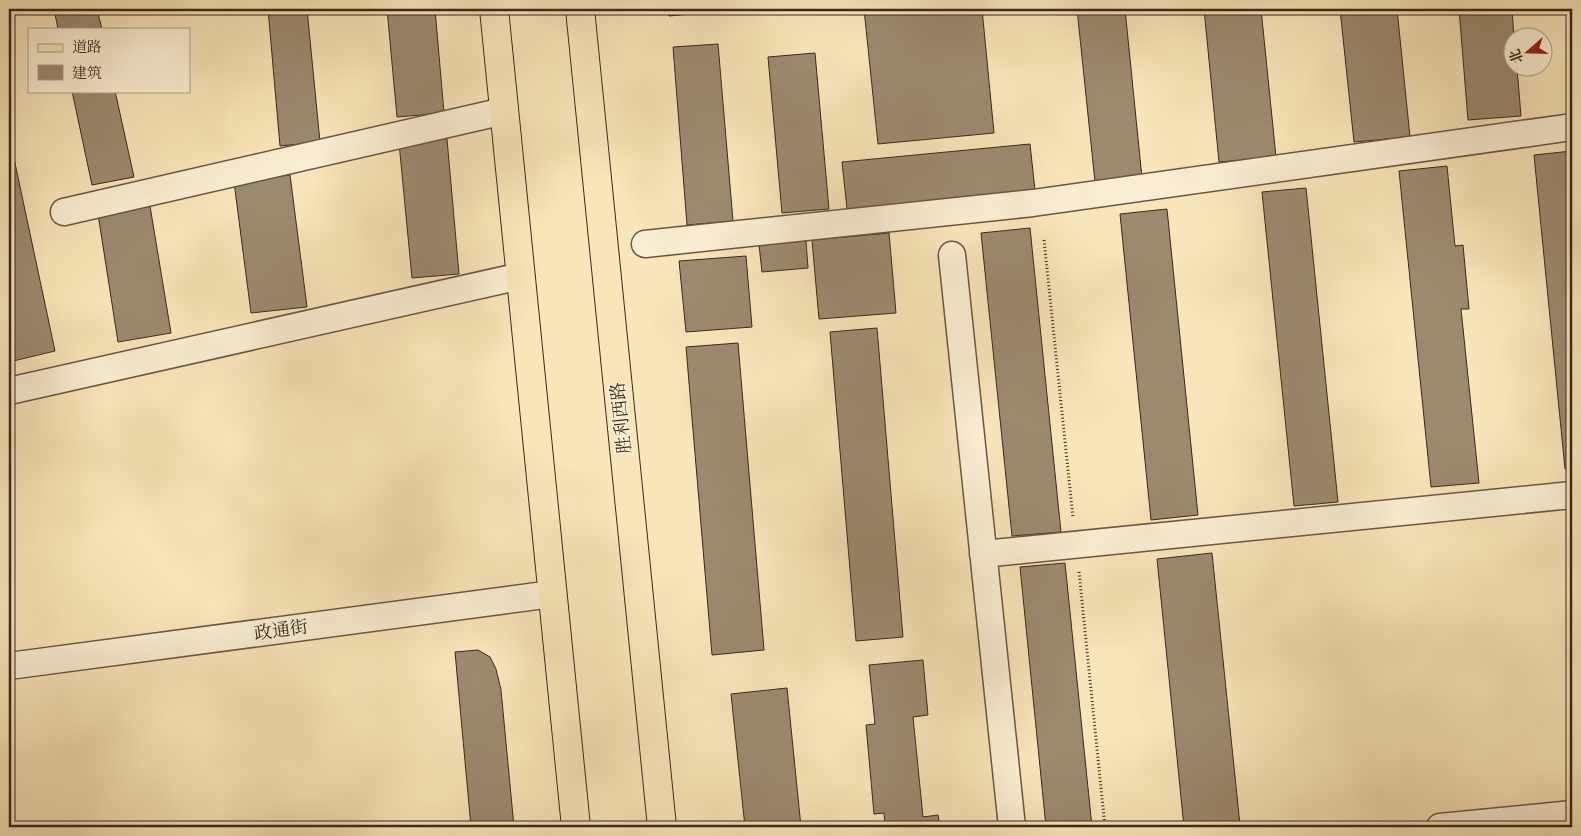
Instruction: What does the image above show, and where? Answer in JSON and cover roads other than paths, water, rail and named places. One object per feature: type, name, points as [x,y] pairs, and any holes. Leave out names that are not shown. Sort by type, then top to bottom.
[{"type":"main road","points":[[494,9],[576,827]]},
{"type":"main road","name":"胜利西路","points":[[580,9],[662,827]]},
{"type":"street","points":[[64,212],[504,111]]},
{"type":"street","points":[[644,244],[1033,203],[1572,127]]},
{"type":"street","points":[[952,255],[1012,827]]},
{"type":"street","points":[[9,392],[521,276]]},
{"type":"street","points":[[983,554],[1572,495]]},
{"type":"street","name":"政通街","points":[[9,666],[552,594]]},
{"type":"street","points":[[1440,827],[1572,814]]}]
